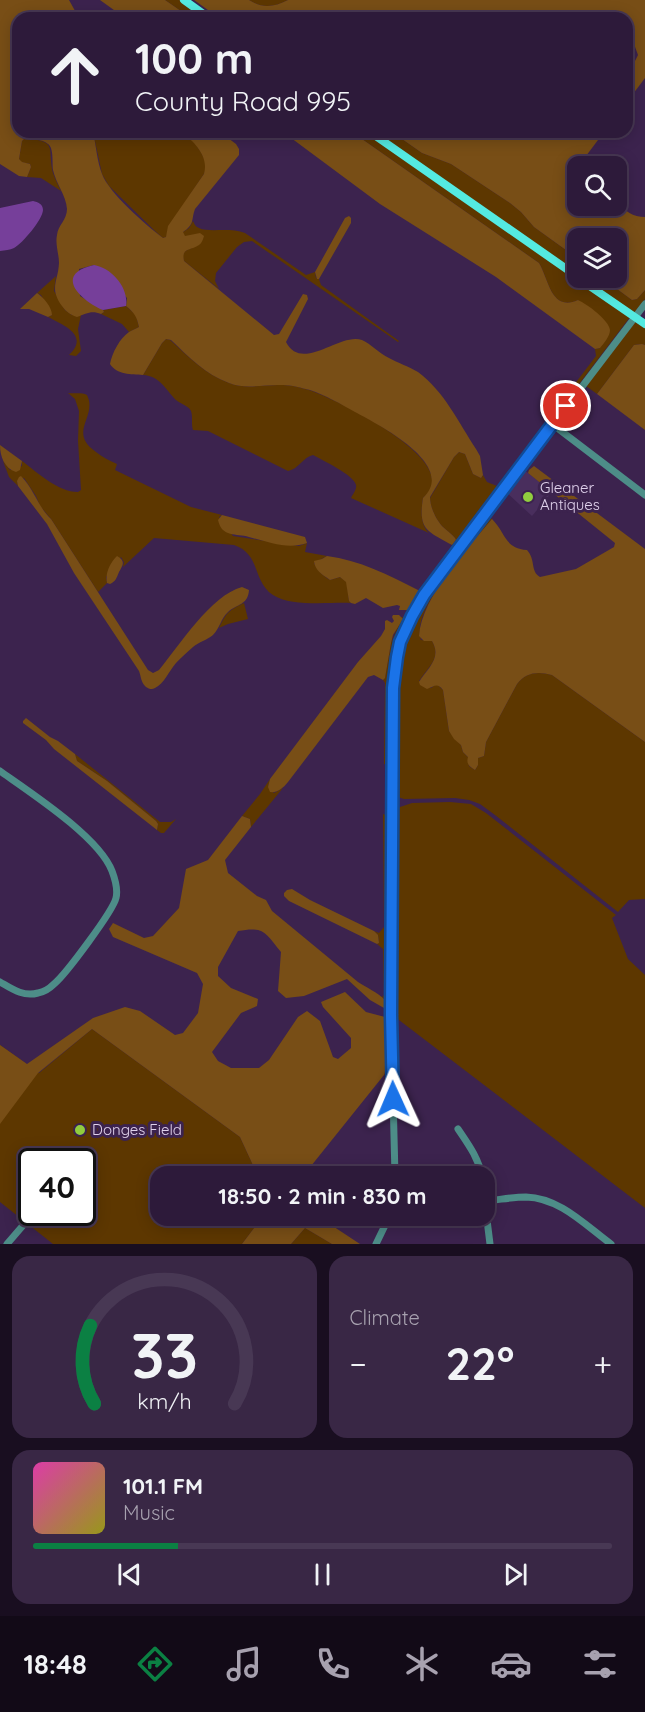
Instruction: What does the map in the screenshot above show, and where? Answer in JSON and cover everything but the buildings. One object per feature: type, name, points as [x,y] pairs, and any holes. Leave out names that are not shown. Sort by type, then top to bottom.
[{"type":"main road","points":[[184,0],[201,12]]},
{"type":"main road","points":[[379,138],[567,269]]},
{"type":"main road","points":[[594,288],[645,324]]},
{"type":"street","points":[[395,1166],[391,1012],[393,688],[400,642],[424,595],[645,304]]},
{"type":"street","points":[[552,424],[645,495]]},
{"type":"street","points":[[0,771],[89,839],[103,855],[112,872],[117,895],[110,911],[55,983],[40,993],[29,994],[18,992],[0,982]]},
{"type":"street","points":[[458,1129],[474,1153],[479,1166]]},
{"type":"street","points":[[495,1201],[525,1197],[549,1201],[574,1216],[610,1244]]},
{"type":"street","points":[[7,1244],[23,1226]]},
{"type":"street","points":[[376,1244],[385,1226]]},
{"type":"street","points":[[488,1226],[490,1244]]},
{"type":"shaded area","points":[[0,0],[69,0],[76,12],[12,12],[12,138],[25,138],[22,141],[19,159],[30,164],[31,167],[27,177],[19,176],[0,164]]},
{"type":"shaded area","points":[[100,0],[165,0],[182,12],[117,12]]},
{"type":"shaded area","points":[[165,0],[182,0],[199,12],[182,12]]},
{"type":"shaded area","points":[[194,0],[249,0],[268,6],[288,0],[645,0],[645,78],[633,94],[633,62],[638,55],[633,43],[633,12],[211,12]]},
{"type":"shaded area","points":[[249,0],[288,0],[268,6]]},
{"type":"shaded area","points":[[25,138],[43,142],[50,147],[53,173],[61,191],[41,178],[27,177],[30,164],[21,162],[19,159],[22,141]]},
{"type":"shaded area","points":[[25,138],[94,138],[99,164],[106,182],[129,208],[163,238],[166,237],[168,226],[204,174],[203,156],[188,138],[228,138],[236,144],[239,155],[195,209],[191,224],[183,232],[185,236],[200,233],[204,236],[200,244],[185,251],[184,261],[274,335],[279,334],[303,294],[307,295],[308,299],[286,342],[293,350],[302,354],[311,353],[343,341],[362,340],[385,356],[418,372],[436,388],[480,456],[483,475],[481,478],[473,474],[465,454],[459,452],[430,497],[432,509],[438,521],[456,540],[452,545],[431,532],[423,523],[423,498],[431,485],[431,472],[423,460],[381,426],[333,400],[310,390],[286,385],[249,386],[229,383],[205,370],[171,340],[166,339],[143,375],[125,373],[113,368],[110,364],[115,351],[130,331],[139,327],[137,320],[126,306],[127,298],[94,265],[79,269],[80,296],[104,312],[101,314],[94,312],[77,317],[69,313],[58,300],[55,289],[59,263],[57,238],[67,209],[53,170],[50,146],[40,140]]},
{"type":"shaded area","points":[[94,138],[189,138],[201,152],[206,169],[166,237],[163,238],[109,186],[102,174]]},
{"type":"shaded area","points":[[291,138],[361,138],[539,263],[556,298],[569,303],[578,300],[592,309],[609,326],[609,335],[600,348],[595,349],[496,277],[380,204]]},
{"type":"shaded area","points":[[361,138],[376,138],[567,273],[567,288],[589,288],[630,317],[455,547],[452,545],[455,538],[438,521],[430,498],[454,457],[459,452],[465,454],[473,474],[481,478],[483,475],[487,482],[497,486],[596,356],[595,349],[600,348],[578,300],[569,303],[562,302],[556,298],[539,263]]},
{"type":"shaded area","points":[[381,138],[401,138],[422,153],[451,164],[510,203],[534,227],[567,251],[567,268]]},
{"type":"shaded area","points":[[401,138],[600,138],[586,156],[567,156],[567,216],[627,216],[627,211],[645,217],[645,290],[637,299],[632,300],[616,288],[627,288],[627,228],[567,228],[567,251],[534,227],[510,203],[451,164],[422,153]]},
{"type":"shaded area","points":[[33,201],[43,208],[36,225],[18,246],[0,251],[0,208]]},
{"type":"shaded area","points":[[349,216],[351,223],[317,279],[315,272],[345,218]]},
{"type":"shaded area","points":[[193,221],[197,227],[203,229],[233,230],[245,233],[306,275],[315,272],[321,285],[399,341],[252,241],[244,242],[237,247],[216,273],[215,281],[219,289],[184,261],[184,252],[192,248],[183,232]]},
{"type":"shaded area","points":[[94,265],[107,270],[118,280],[125,292],[126,306],[103,310],[79,294],[74,287],[75,274]]},
{"type":"shaded area","points":[[56,276],[54,291],[65,310],[72,315],[81,315],[78,329],[81,351],[76,356],[69,355],[75,348],[76,336],[67,327],[48,317],[52,315],[41,295],[37,293]]},
{"type":"shaded area","points":[[596,288],[616,288],[632,300],[637,299],[645,290],[645,299],[634,313]]},
{"type":"shaded area","points":[[37,293],[47,302],[52,315],[48,317],[29,309],[20,309]]},
{"type":"shaded area","points":[[126,306],[136,315],[139,327],[129,332],[122,324],[101,314],[103,310]]},
{"type":"shaded area","points":[[635,322],[645,328],[645,345],[634,345],[597,394],[586,386]]},
{"type":"shaded area","points":[[166,339],[205,370],[229,383],[249,386],[286,385],[309,390],[344,405],[393,434],[414,451],[428,467],[432,484],[423,498],[422,512],[424,525],[429,533],[351,498],[356,488],[354,481],[337,468],[313,455],[288,471],[208,431],[193,430],[190,409],[176,400],[158,380],[143,375]]},
{"type":"shaded area","points":[[634,345],[645,345],[645,430],[597,394]]},
{"type":"shaded area","points":[[68,393],[87,395],[89,410],[83,431],[84,438],[96,452],[117,464],[115,470],[191,507],[222,515],[219,517],[233,536],[299,546],[307,543],[305,552],[327,556],[314,563],[320,573],[330,580],[340,577],[347,582],[351,603],[300,603],[281,599],[266,589],[249,555],[234,545],[154,538],[123,567],[124,562],[121,557],[106,577],[107,583],[98,592],[51,519],[40,506],[24,478],[17,481],[18,486],[9,477],[3,461],[10,470],[22,466],[22,461],[63,489],[78,492],[81,490],[79,411],[75,399]]},
{"type":"shaded area","points":[[0,445],[22,461],[20,470],[16,472],[6,465]]},
{"type":"shaded area","points":[[534,466],[645,549],[645,742],[552,675],[533,674],[524,677],[517,684],[486,742],[484,756],[478,758],[475,770],[469,765],[468,757],[461,745],[449,731],[443,690],[437,686],[427,689],[419,682],[435,658],[435,647],[432,641],[424,641],[419,636],[428,605],[437,589],[492,519],[510,543],[519,549],[527,550],[535,572],[540,577],[576,569],[614,547],[615,543],[528,473]]},
{"type":"shaded area","points":[[523,469],[552,492],[532,516],[506,492]]},
{"type":"shaded area","points":[[21,476],[148,670],[153,673],[159,670],[207,610],[219,600],[242,587],[249,590],[247,599],[226,614],[213,635],[195,645],[178,661],[161,684],[153,689],[147,688],[143,684],[139,671],[74,573],[47,524],[18,486],[17,481]]},
{"type":"shaded area","points":[[222,515],[305,537],[307,543],[293,546],[230,534],[220,526],[218,520]]},
{"type":"shaded area","points":[[487,515],[492,519],[449,572],[422,618],[421,640],[432,641],[435,647],[435,657],[419,681],[431,688],[438,685],[443,690],[449,731],[468,757],[469,766],[475,770],[478,758],[484,756],[486,742],[517,684],[524,677],[533,674],[552,675],[645,742],[645,899],[629,900],[618,912],[480,804],[455,798],[404,799],[395,796],[396,690],[401,651],[414,618],[430,592]]},
{"type":"shaded area","points":[[117,556],[123,561],[122,565],[116,580],[110,584],[107,583],[107,572]]},
{"type":"shaded area","points":[[327,556],[351,561],[385,574],[418,590],[418,595],[408,610],[399,610],[400,606],[397,605],[383,608],[366,598],[355,604],[351,603],[346,582],[340,577],[330,580],[316,567],[314,561]]},
{"type":"shaded area","points":[[244,603],[248,619],[219,628],[228,612]]},
{"type":"shaded area","points":[[393,615],[399,615],[403,619],[393,635],[385,678],[383,680],[374,675],[368,677],[288,782],[280,790],[270,792],[268,787],[270,779],[358,662],[381,636],[385,629],[385,621],[392,623],[394,621]]},
{"type":"shaded area","points":[[402,617],[407,619],[395,655],[390,690],[389,765],[384,764],[385,683],[383,680],[391,643]]},
{"type":"shaded area","points":[[26,718],[75,754],[77,761],[107,781],[156,821],[157,830],[23,723]]},
{"type":"shaded area","points":[[75,754],[160,822],[171,822],[176,819],[164,833],[161,833],[157,830],[156,821],[107,781],[77,761]]},
{"type":"shaded area","points":[[270,779],[268,787],[274,793],[283,788],[251,827],[250,819],[242,816]]},
{"type":"shaded area","points":[[412,803],[471,804],[486,813],[616,915],[612,918],[628,959],[645,975],[645,1208],[395,1017],[394,809]]},
{"type":"shaded area","points":[[383,814],[388,816],[389,1009],[384,1008],[382,997],[384,995],[383,949],[377,944],[379,943],[378,935],[374,931],[379,933],[384,927]]},
{"type":"shaded area","points":[[242,816],[250,819],[251,827],[225,860],[228,873],[257,896],[266,900],[272,911],[358,982],[384,999],[384,1008],[370,1000],[347,979],[304,996],[286,998],[278,991],[281,952],[264,932],[259,930],[238,931],[218,967],[218,976],[231,988],[258,999],[257,1006],[241,1013],[212,1052],[218,1061],[231,1068],[259,1068],[269,1060],[298,1017],[307,1011],[320,1021],[333,1057],[338,1059],[351,1048],[351,1038],[321,1002],[345,992],[366,1012],[385,1017],[386,1069],[384,1075],[311,1166],[253,1166],[240,1137],[92,1029],[38,1073],[0,1124],[0,1045],[27,1064],[93,1018],[125,1007],[140,1011],[175,1035],[183,1033],[198,1013],[203,984],[197,973],[113,937],[109,929],[113,923],[144,938],[153,936],[179,908],[186,869],[208,860]]},
{"type":"shaded area","points":[[292,889],[374,931],[378,935],[379,943],[289,901],[284,893]]},
{"type":"shaded area","points":[[385,1017],[389,1018],[390,1072],[384,1075],[386,1069]]},
{"type":"shaded area","points":[[92,1029],[240,1137],[253,1166],[150,1166],[150,1226],[256,1226],[242,1244],[53,1244],[30,1226],[96,1226],[96,1148],[18,1148],[18,1216],[0,1202],[0,1045],[39,1073]]},
{"type":"shaded area","points":[[256,1226],[333,1226],[360,1244],[332,1244],[305,1228],[291,1244],[242,1244]]},
{"type":"shaded area","points":[[305,1228],[332,1244],[291,1244]]},
{"type":"place","name":"Gleaner Antiques","points":[[528,497]]},
{"type":"place","name":"Donges Field","points":[[80,1130]]},
{"type":"route","points":[[393,1099],[391,1015],[393,688],[400,642],[424,595],[566,406]]}]
